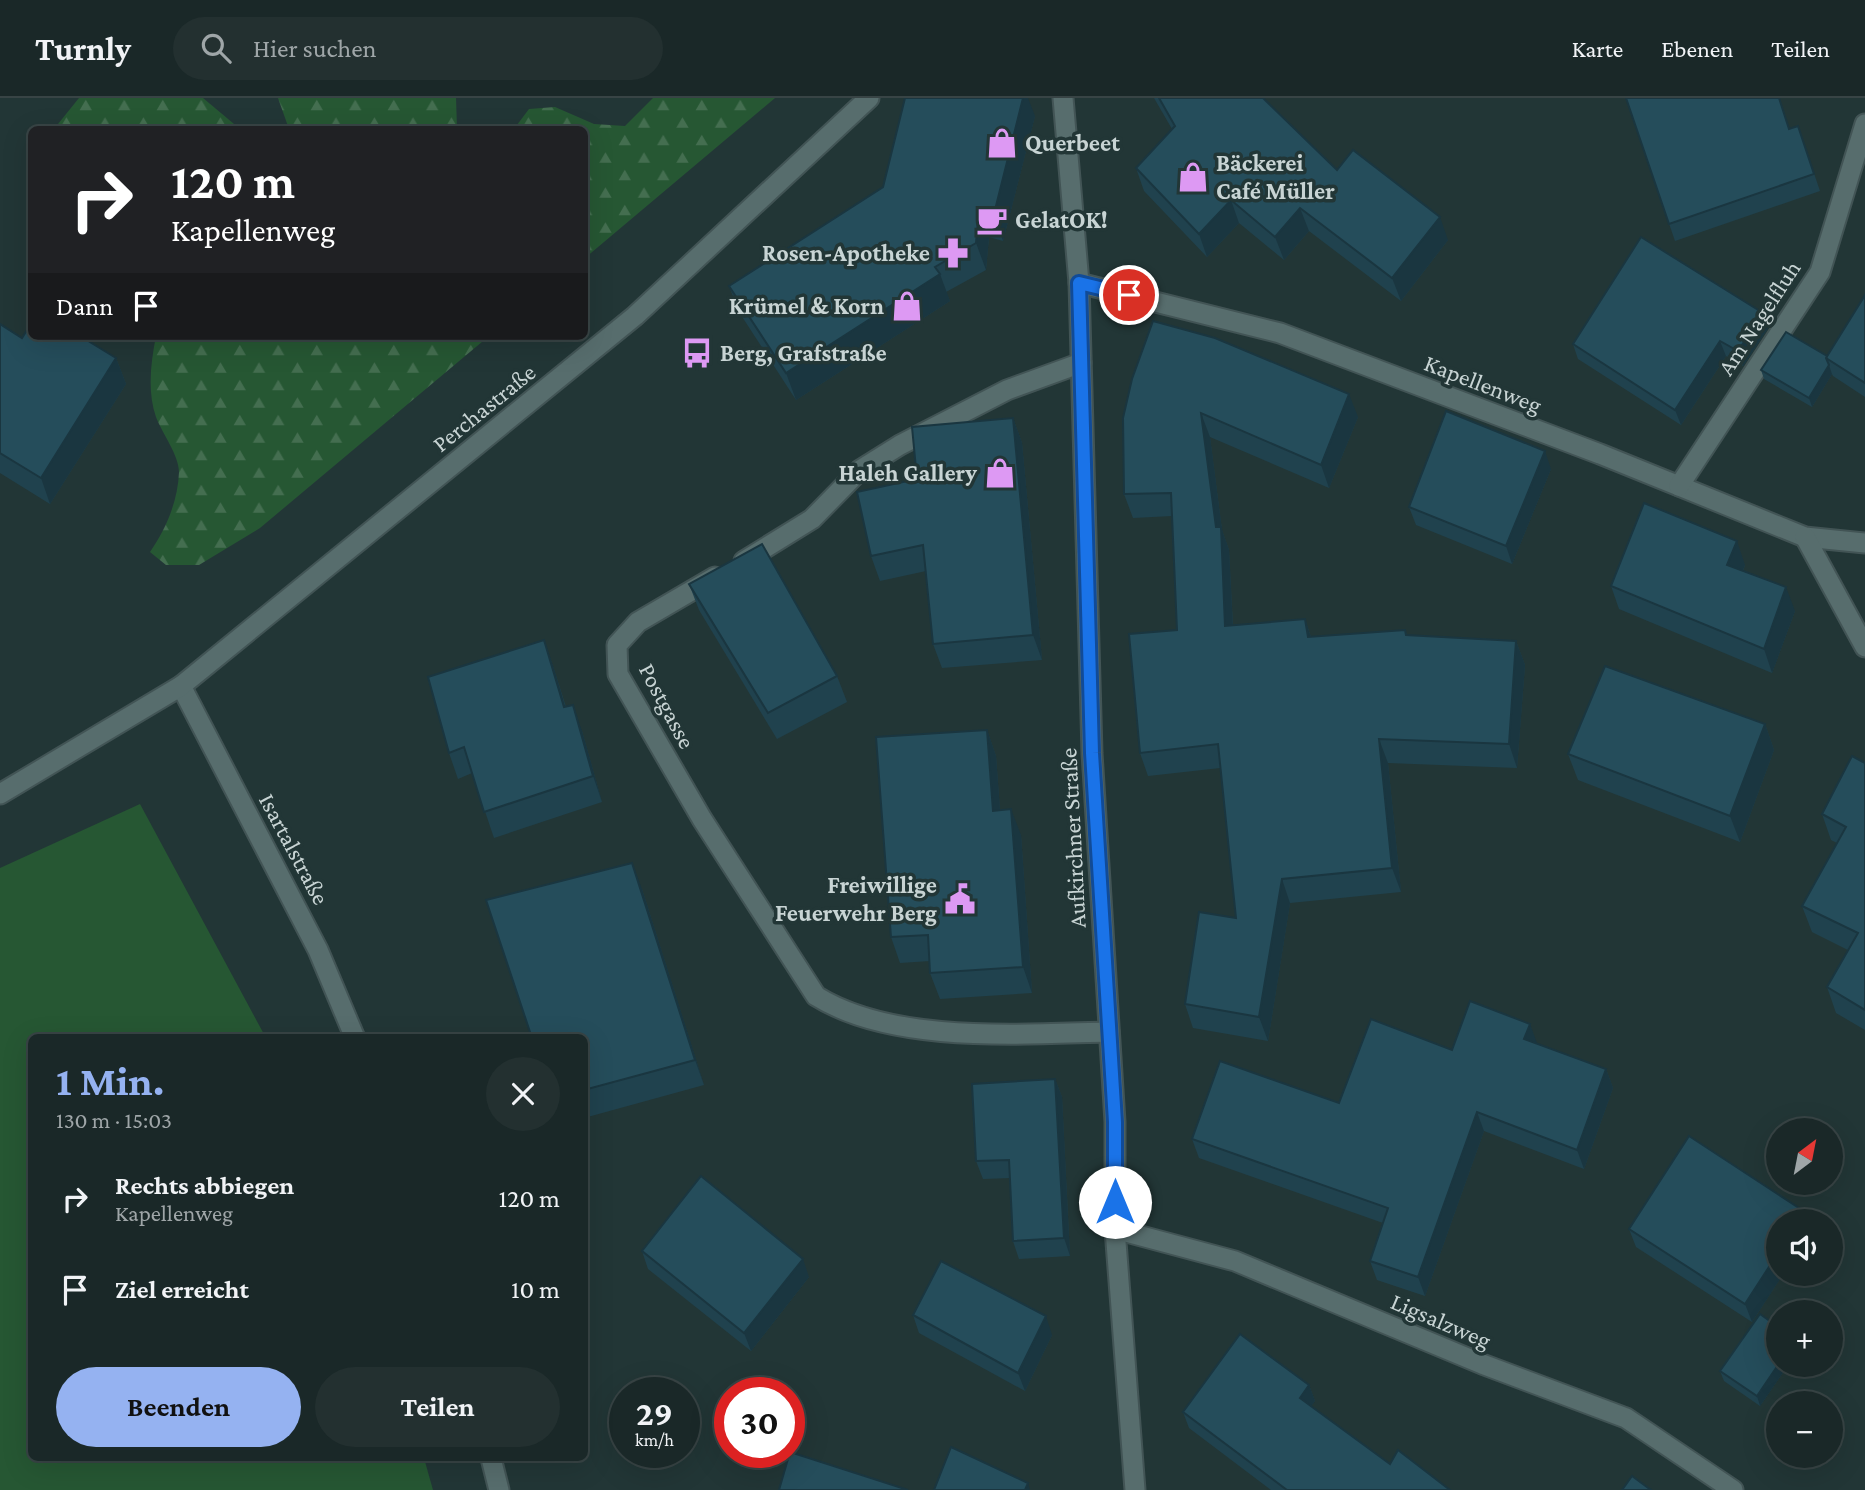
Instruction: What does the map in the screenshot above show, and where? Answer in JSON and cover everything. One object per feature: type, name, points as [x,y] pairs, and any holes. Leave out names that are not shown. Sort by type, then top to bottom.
[{"type":"street","name":"Perchastraße","points":[[0,794],[181,686],[635,316],[869,98]]},
{"type":"street","name":"Aufkirchner Straße","points":[[1063,98],[1079,283],[1092,753],[1115,1122],[1115,1229],[1135,1490]]},
{"type":"street","name":"Am Nagelfluh","points":[[1679,486],[1820,272],[1865,124]]},
{"type":"street","name":"Kapellenweg","points":[[1079,283],[1280,333],[1805,537],[1865,544]]},
{"type":"street","name":"Postgasse","points":[[1081,363],[1007,390],[947,419],[860,470],[812,519],[638,622],[617,646],[618,674],[702,819],[816,996],[841,1012],[938,1033],[1109,1031]]},
{"type":"street","points":[[1805,537],[1865,647]]},
{"type":"street","name":"Isartalstraße","points":[[181,686],[318,950],[353,1034]]},
{"type":"street","name":"Ligsalzweg","points":[[1115,1229],[1235,1261],[1482,1364],[1626,1418],[1733,1490]]},
{"type":"street","points":[[492,1461],[499,1490]]},
{"type":"green space","points":[[79,98],[203,98],[236,126],[56,126]]},
{"type":"green space","points":[[278,98],[456,98],[457,126],[288,126]]},
{"type":"green space","points":[[653,98],[775,98],[588,255],[588,126],[516,126],[529,109],[555,107],[594,124],[625,126]]},
{"type":"green space","points":[[155,340],[484,340],[260,528],[199,565],[166,565],[150,552],[170,514],[179,472],[173,451],[153,407],[151,366]]},
{"type":"green space","points":[[140,804],[264,1034],[28,1034],[28,1461],[425,1461],[433,1490],[0,1490],[0,868]]},
{"type":"building","points":[[905,98],[1023,98],[994,214],[979,210],[976,243],[935,267],[940,274],[786,373],[729,286],[883,187]]},
{"type":"building","points":[[1159,98],[1263,98],[1337,170],[1353,150],[1440,217],[1392,278],[1300,208],[1275,237],[1231,200],[1199,234],[1136,168],[1175,126]]},
{"type":"building","points":[[1626,98],[1779,98],[1789,129],[1798,126],[1814,174],[1669,224]]},
{"type":"building","points":[[1641,237],[1763,313],[1738,351],[1720,341],[1675,410],[1573,344]]},
{"type":"building","points":[[1865,295],[1865,383],[1826,358]]},
{"type":"building","points":[[1153,321],[1215,338],[1349,394],[1321,465],[1201,413],[1216,527],[1221,527],[1225,626],[1305,619],[1308,637],[1405,630],[1406,635],[1516,641],[1509,744],[1379,739],[1392,868],[1282,879],[1259,1017],[1185,1004],[1199,912],[1236,918],[1218,744],[1140,753],[1129,634],[1177,630],[1171,493],[1124,494],[1123,418],[1132,379]]},
{"type":"building","points":[[0,324],[22,338],[28,328],[28,340],[87,340],[116,358],[41,478],[0,453]]},
{"type":"building","points":[[1786,332],[1827,356],[1829,365],[1809,398],[1761,370]]},
{"type":"building","points":[[1446,411],[1545,451],[1506,546],[1409,507]]},
{"type":"building","points":[[1013,418],[1033,635],[933,644],[923,545],[871,556],[857,492],[917,479],[912,427]]},
{"type":"building","points":[[1644,503],[1737,541],[1727,565],[1786,587],[1764,649],[1611,586]]},
{"type":"building","points":[[762,544],[837,676],[768,713],[689,584]]},
{"type":"building","points":[[544,640],[564,707],[573,705],[593,776],[484,812],[464,747],[449,753],[428,677]]},
{"type":"building","points":[[1605,666],[1765,724],[1730,816],[1568,754]]},
{"type":"building","name":"Freiwillige Feuerwehr Berg","points":[[987,730],[993,811],[1011,809],[1023,967],[930,973],[928,935],[891,937],[876,737]]},
{"type":"building","points":[[1852,756],[1865,763],[1865,1010],[1827,987],[1858,933],[1802,906],[1846,827],[1822,814]]},
{"type":"building","points":[[632,863],[695,1060],[588,1089],[588,1034],[531,1034],[486,900]]},
{"type":"building","points":[[1470,1001],[1530,1024],[1524,1039],[1606,1069],[1577,1150],[1477,1112],[1418,1277],[1370,1261],[1388,1208],[1192,1139],[1220,1061],[1339,1103],[1371,1019],[1452,1050]]},
{"type":"building","points":[[1055,1079],[1064,1238],[1013,1241],[1009,1160],[976,1161],[972,1084]]},
{"type":"building","points":[[1689,1136],[1766,1186],[1766,1195],[1779,1195],[1800,1209],[1766,1209],[1766,1272],[1745,1304],[1629,1229]]},
{"type":"building","points":[[701,1176],[803,1259],[744,1333],[642,1251]]},
{"type":"building","points":[[941,1261],[1046,1316],[1018,1373],[913,1315]]},
{"type":"building","points":[[1760,1314],[1766,1318],[1766,1377],[1770,1377],[1757,1396],[1720,1371]]},
{"type":"building","points":[[1240,1334],[1309,1385],[1300,1398],[1390,1464],[1398,1450],[1450,1490],[1287,1490],[1183,1412]]},
{"type":"building","points":[[951,1447],[1028,1483],[1025,1490],[934,1490]]},
{"type":"building","points":[[805,1457],[908,1490],[779,1490],[785,1468],[805,1468]]},
{"type":"building","points":[[1632,1476],[1651,1490],[1622,1490]]},
{"type":"place","name":"Querbeet","points":[[1002,143]]},
{"type":"place","name":"Bäckerei Café Müller","points":[[1193,177]]},
{"type":"place","name":"GelatOK!","points":[[992,220]]},
{"type":"place","name":"Rosen-Apotheke","points":[[953,253]]},
{"type":"place","name":"Krümel & Korn","points":[[907,306]]},
{"type":"place","name":"Berg, Grafstraße","points":[[697,353]]},
{"type":"place","name":"Haleh Gallery","points":[[1000,473]]},
{"type":"place","name":"Freiwillige Feuerwehr Berg","points":[[960,899]]},
{"type":"route","points":[[1115,1202],[1115,1122],[1092,753],[1079,283],[1129,295]]}]
